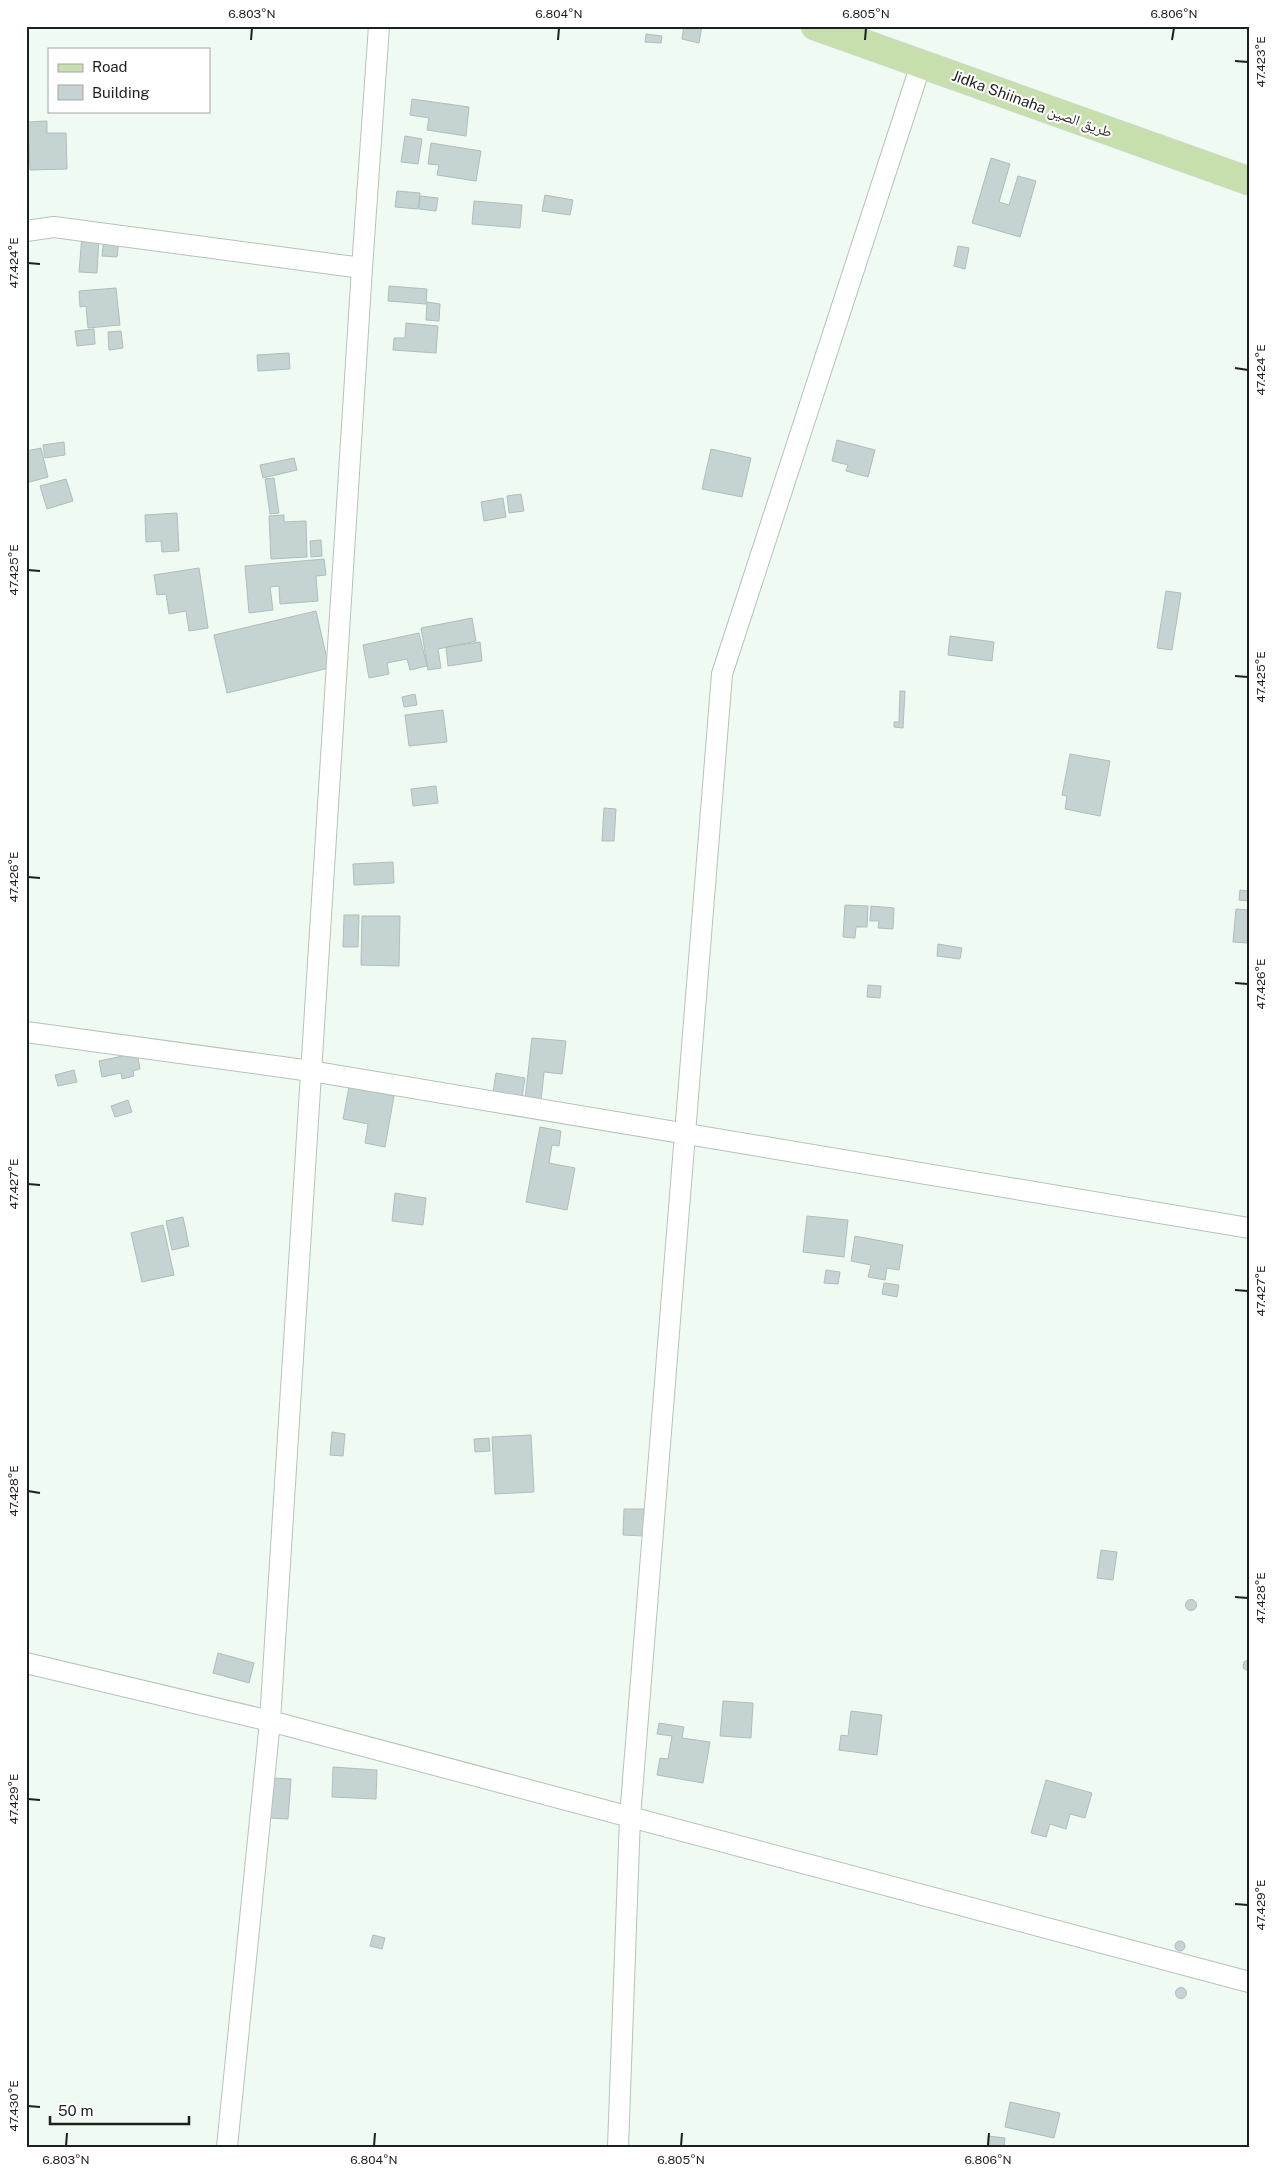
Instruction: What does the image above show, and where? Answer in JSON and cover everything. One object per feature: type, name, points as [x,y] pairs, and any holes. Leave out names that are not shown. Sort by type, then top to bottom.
[{"type":"main road","name":"Jidka Shiinaha طريق الصين","points":[[815,26],[1249,181]]},
{"type":"street","points":[[227,2147],[270,1721],[379,26]]},
{"type":"street","points":[[618,2147],[630,1817],[722,674],[921,64]]},
{"type":"street","points":[[26,231],[54,227],[362,268]]},
{"type":"street","points":[[26,1032],[311,1071],[1249,1228]]},
{"type":"street","points":[[26,1663],[270,1721],[1249,1982]]},
{"type":"building","points":[[684,26],[702,26],[699,43],[682,39]]},
{"type":"building","points":[[646,34],[662,36],[661,43],[645,42]]},
{"type":"building","points":[[412,99],[469,107],[466,136],[427,130],[429,118],[410,115]]},
{"type":"building","points":[[47,121],[47,133],[66,133],[67,169],[30,170],[28,122]]},
{"type":"building","points":[[405,136],[422,139],[418,164],[401,162]]},
{"type":"building","points":[[431,143],[481,151],[476,181],[437,175],[439,165],[428,164]]},
{"type":"building","points":[[991,158],[1010,164],[999,202],[1009,205],[1018,176],[1036,181],[1020,237],[972,223]]},
{"type":"building","points":[[397,191],[420,193],[418,209],[395,207]]},
{"type":"building","points":[[545,195],[573,200],[570,215],[542,211]]},
{"type":"building","points":[[420,196],[438,198],[436,211],[419,209]]},
{"type":"building","points":[[474,201],[522,205],[520,228],[472,224]]},
{"type":"building","points":[[82,235],[99,237],[97,273],[79,272]]},
{"type":"building","points":[[104,239],[119,241],[117,257],[102,256]]},
{"type":"building","points":[[958,246],[969,248],[965,269],[954,266]]},
{"type":"building","points":[[389,286],[427,289],[426,304],[388,301]]},
{"type":"building","points":[[116,288],[120,325],[88,328],[86,306],[80,307],[79,291]]},
{"type":"building","points":[[427,302],[440,304],[439,321],[426,320]]},
{"type":"building","points":[[406,323],[438,326],[436,353],[393,350],[394,338],[405,338]]},
{"type":"building","points":[[94,329],[95,344],[77,346],[75,331]]},
{"type":"building","points":[[121,331],[123,348],[109,350],[108,332]]},
{"type":"building","points":[[289,353],[290,369],[258,371],[257,355]]},
{"type":"building","points":[[837,440],[875,450],[868,477],[846,471],[848,465],[832,461]]},
{"type":"building","points":[[64,442],[65,455],[45,458],[43,445]]},
{"type":"building","points":[[41,448],[48,477],[26,483],[26,451]]},
{"type":"building","points":[[711,449],[751,458],[742,497],[702,489]]},
{"type":"building","points":[[294,458],[297,470],[263,478],[260,465]]},
{"type":"building","points":[[274,478],[279,513],[270,514],[265,479]]},
{"type":"building","points":[[66,479],[73,501],[47,509],[40,486]]},
{"type":"building","points":[[521,494],[524,511],[509,513],[507,496]]},
{"type":"building","points":[[503,498],[506,517],[484,521],[481,502]]},
{"type":"building","points":[[177,513],[179,551],[162,552],[161,541],[146,542],[145,515]]},
{"type":"building","points":[[284,515],[284,522],[306,521],[307,557],[271,559],[269,516]]},
{"type":"building","points":[[321,540],[322,556],[311,557],[310,541]]},
{"type":"building","points":[[324,559],[326,575],[316,576],[318,601],[280,604],[279,586],[270,587],[273,610],[249,613],[245,566]]},
{"type":"building","points":[[199,568],[208,628],[189,631],[186,611],[169,614],[166,594],[157,595],[154,575]]},
{"type":"building","points":[[1166,591],[1181,593],[1172,650],[1157,648]]},
{"type":"building","points":[[316,611],[329,668],[227,693],[214,635]]},
{"type":"building","points":[[472,618],[476,641],[438,649],[441,668],[428,670],[421,628]]},
{"type":"building","points":[[419,633],[427,666],[410,670],[407,659],[387,663],[389,674],[369,678],[363,645]]},
{"type":"building","points":[[950,636],[994,642],[992,661],[948,655]]},
{"type":"building","points":[[480,642],[482,661],[448,666],[446,647]]},
{"type":"building","points":[[900,691],[905,691],[903,728],[894,727],[894,722],[899,722]]},
{"type":"building","points":[[415,694],[417,705],[404,707],[402,697]]},
{"type":"building","points":[[443,710],[447,742],[409,746],[405,715]]},
{"type":"building","points":[[1070,754],[1110,761],[1100,816],[1065,809],[1067,796],[1062,795]]},
{"type":"building","points":[[436,786],[438,803],[413,806],[411,789]]},
{"type":"building","points":[[604,808],[616,809],[614,841],[602,841]]},
{"type":"building","points":[[393,862],[394,883],[354,885],[353,864]]},
{"type":"building","points":[[1240,890],[1249,891],[1249,901],[1239,900]]},
{"type":"building","points":[[845,905],[868,906],[867,927],[856,927],[855,938],[843,937]]},
{"type":"building","points":[[871,906],[894,908],[893,929],[878,928],[879,921],[870,921]]},
{"type":"building","points":[[1236,909],[1249,910],[1249,943],[1233,942]]},
{"type":"building","points":[[344,915],[359,915],[358,947],[343,947]]},
{"type":"building","points":[[362,916],[400,916],[399,966],[361,965]]},
{"type":"building","points":[[938,944],[962,948],[960,959],[937,956]]},
{"type":"building","points":[[868,985],[881,986],[880,998],[867,997]]},
{"type":"building","points":[[532,1038],[566,1041],[562,1074],[544,1072],[541,1101],[525,1099]]},
{"type":"building","points":[[137,1053],[140,1069],[133,1071],[134,1076],[122,1079],[121,1073],[102,1077],[99,1061]]},
{"type":"building","points":[[74,1070],[77,1082],[58,1086],[55,1075]]},
{"type":"building","points":[[496,1073],[525,1078],[522,1098],[493,1093]]},
{"type":"building","points":[[349,1087],[394,1096],[385,1147],[365,1143],[368,1124],[343,1119]]},
{"type":"building","points":[[128,1100],[132,1112],[115,1117],[111,1106]]},
{"type":"building","points":[[540,1127],[561,1131],[559,1146],[552,1145],[549,1163],[575,1168],[567,1210],[526,1202]]},
{"type":"building","points":[[395,1193],[426,1198],[423,1225],[392,1221]]},
{"type":"building","points":[[807,1216],[848,1220],[844,1257],[803,1252]]},
{"type":"building","points":[[183,1217],[189,1246],[172,1250],[166,1221]]},
{"type":"building","points":[[163,1225],[174,1275],[142,1282],[131,1233]]},
{"type":"building","points":[[855,1236],[903,1245],[899,1270],[887,1268],[885,1280],[868,1277],[871,1265],[851,1261]]},
{"type":"building","points":[[826,1270],[840,1272],[838,1284],[824,1283]]},
{"type":"building","points":[[884,1283],[899,1285],[897,1297],[882,1294]]},
{"type":"building","points":[[332,1432],[345,1434],[343,1456],[330,1455]]},
{"type":"building","points":[[531,1435],[534,1492],[495,1494],[492,1437]]},
{"type":"building","points":[[489,1438],[490,1451],[475,1452],[474,1439]]},
{"type":"building","points":[[624,1509],[644,1509],[644,1536],[623,1535]]},
{"type":"building","points":[[1101,1550],[1117,1552],[1113,1580],[1097,1578]]},
{"type":"building","points":[[1191,1599],[1197,1605],[1191,1611],[1185,1605]]},
{"type":"building","points":[[218,1653],[254,1663],[249,1683],[213,1673]]},
{"type":"building","points":[[1249,1661],[1248,1671],[1243,1668],[1244,1662]]},
{"type":"building","points":[[723,1701],[753,1703],[751,1738],[720,1736]]},
{"type":"building","points":[[851,1711],[882,1715],[877,1755],[839,1750],[841,1735],[848,1736]]},
{"type":"building","points":[[659,1723],[684,1727],[682,1738],[710,1742],[703,1783],[657,1775],[660,1758],[668,1759],[672,1736],[657,1734]]},
{"type":"building","points":[[333,1767],[377,1770],[376,1799],[332,1797]]},
{"type":"building","points":[[274,1778],[291,1779],[288,1819],[270,1818]]},
{"type":"building","points":[[1046,1780],[1092,1793],[1085,1818],[1070,1814],[1066,1829],[1050,1824],[1046,1837],[1031,1833]]},
{"type":"building","points":[[373,1935],[385,1938],[382,1949],[370,1946]]},
{"type":"building","points":[[1178,1941],[1182,1941],[1185,1946],[1184,1950],[1178,1951],[1175,1948],[1175,1944]]},
{"type":"building","points":[[1179,1988],[1183,1988],[1186,1993],[1185,1997],[1179,1998],[1176,1995],[1176,1991]]},
{"type":"building","points":[[1010,2102],[1060,2113],[1054,2138],[1005,2127]]},
{"type":"building","points":[[988,2136],[1005,2138],[1004,2147],[987,2147]]}]
